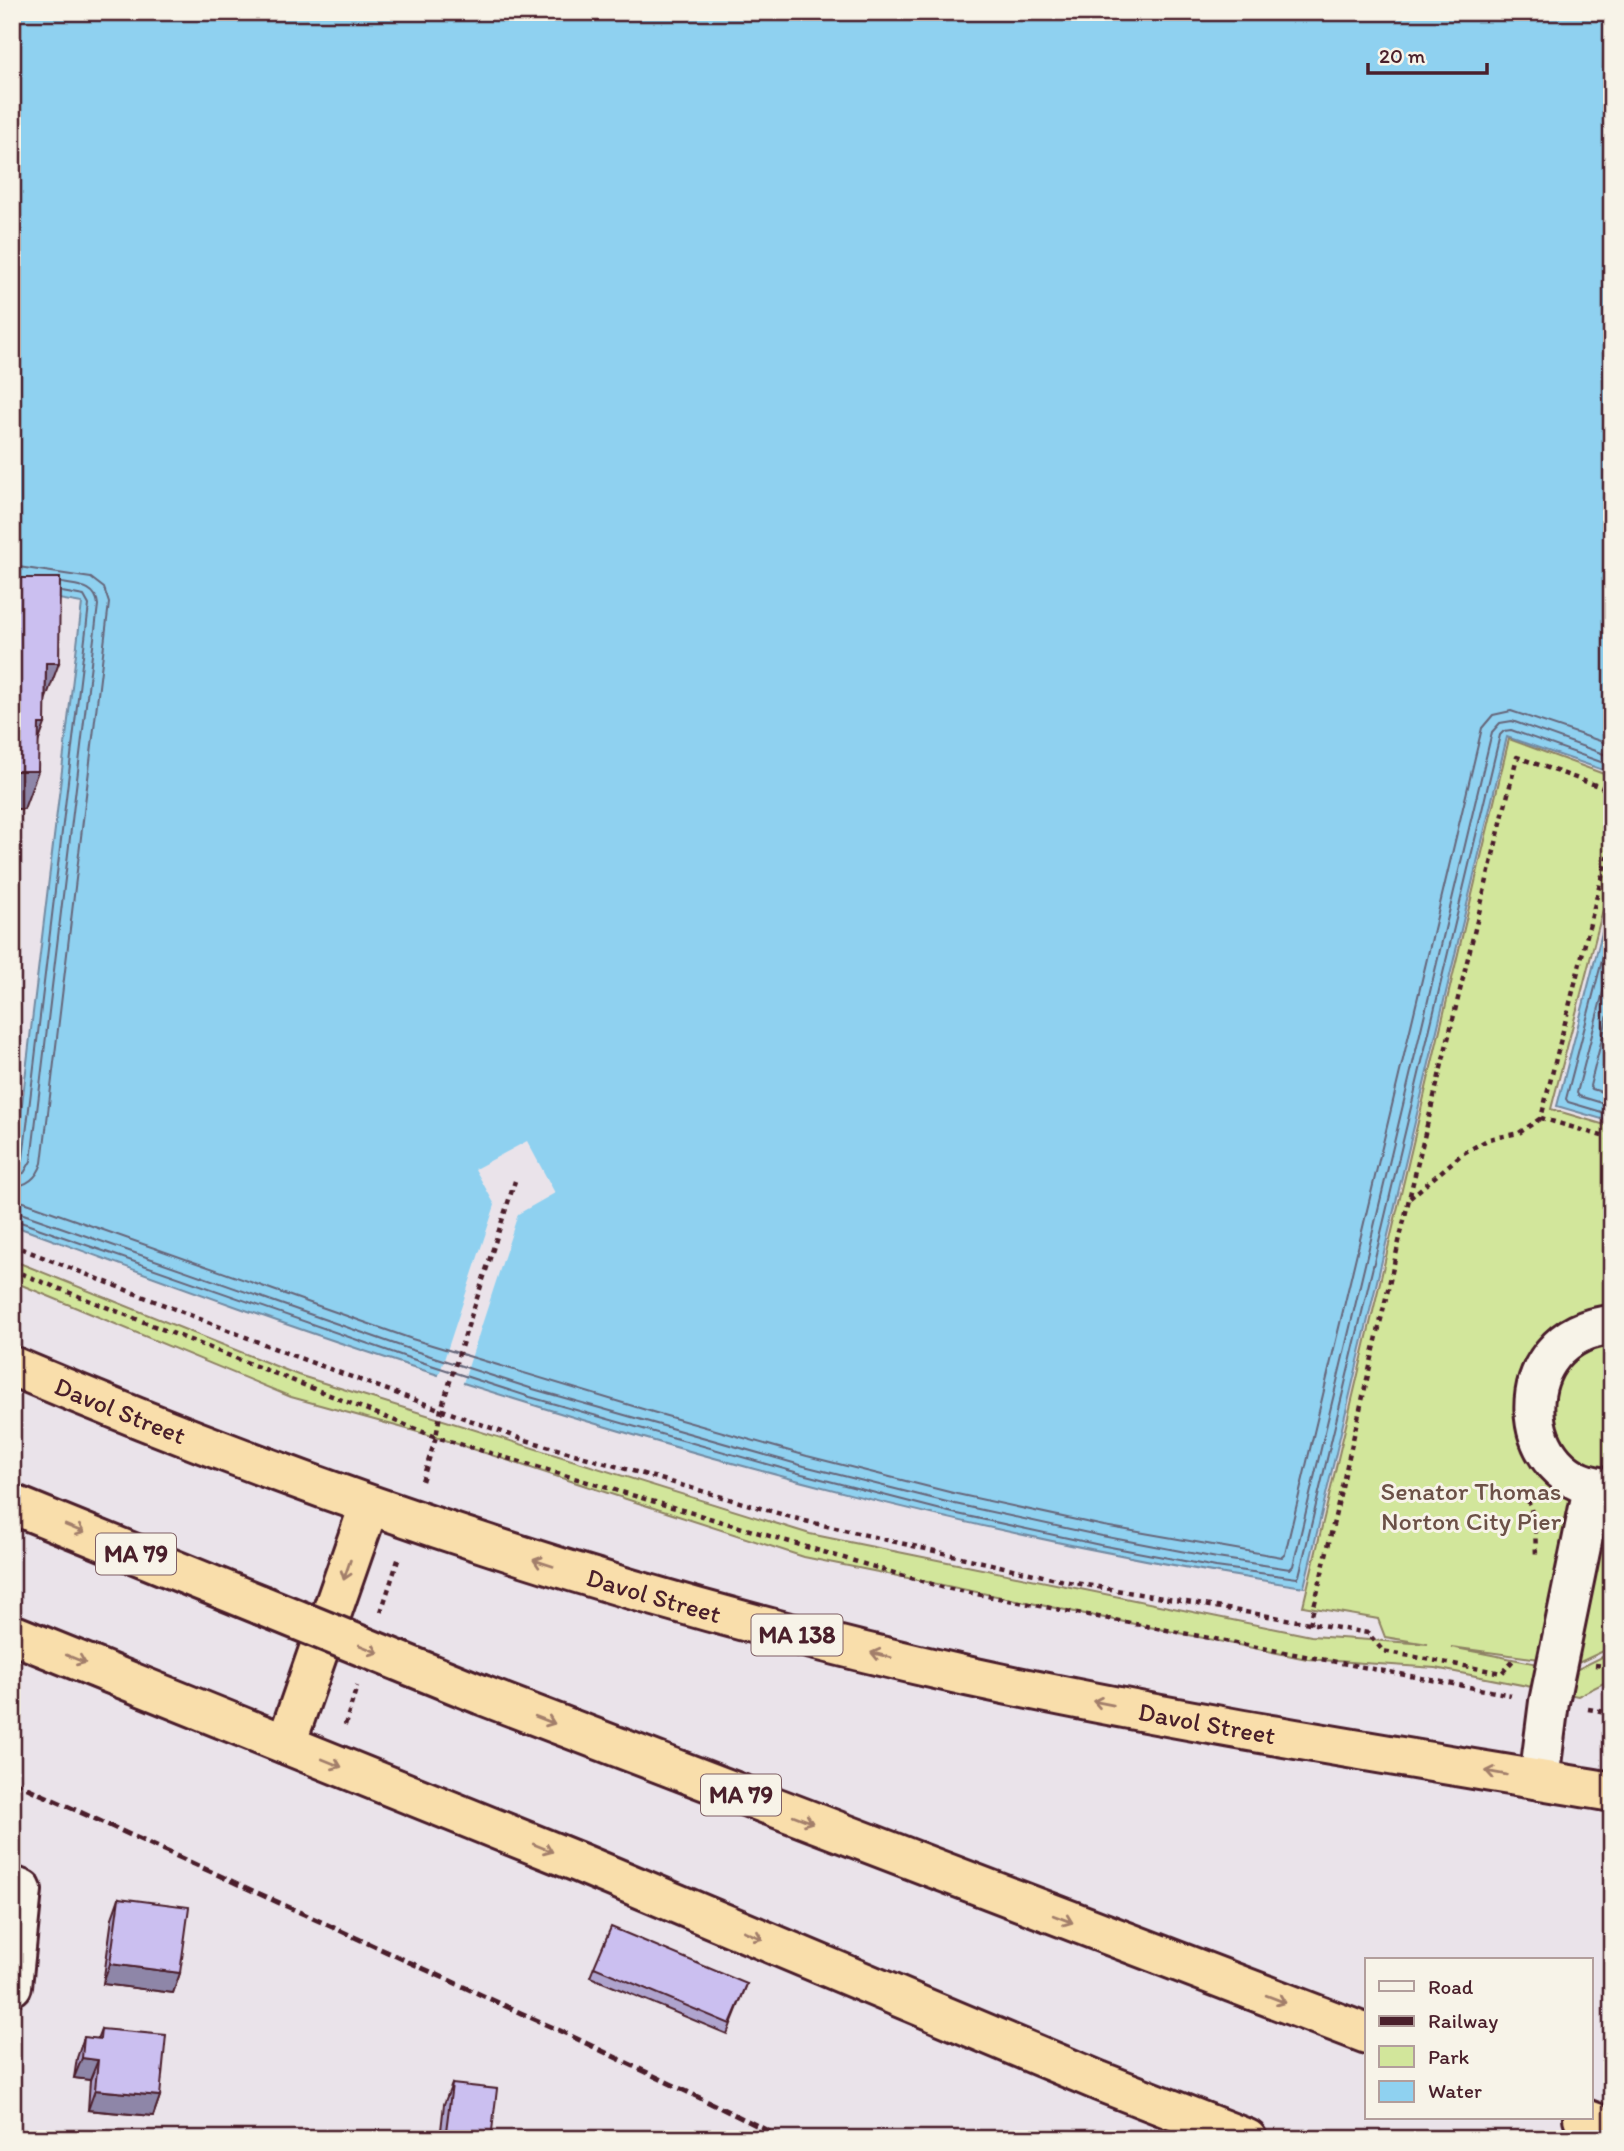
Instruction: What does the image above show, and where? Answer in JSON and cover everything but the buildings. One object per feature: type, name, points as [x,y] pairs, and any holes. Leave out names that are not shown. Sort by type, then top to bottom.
[{"type":"highway","name":"Davol Street","points":[[12,1366],[191,1440],[369,1506],[680,1603],[924,1666],[1183,1719],[1612,1792]]},
{"type":"highway","name":"MA 79","points":[[12,1504],[482,1695],[1365,2033]]},
{"type":"highway","points":[[286,1744],[369,1506]]},
{"type":"highway","points":[[12,1634],[580,1863],[1100,2081],[1247,2139]]},
{"type":"highway","points":[[1588,2120],[1612,2129]]},
{"type":"street","points":[[1539,1780],[1557,1660],[1602,1488],[1566,1474],[1543,1449],[1535,1426],[1539,1375],[1552,1353],[1567,1340],[1590,1329],[1612,1325]]},
{"type":"street","points":[[12,1986],[17,1888]]},
{"type":"path","points":[[1310,1624],[1409,1199],[1517,757],[1612,791]]},
{"type":"path","points":[[1409,1199],[1462,1154],[1489,1139],[1518,1133],[1541,1118],[1612,836]]},
{"type":"path","points":[[1541,1118],[1612,1139]]},
{"type":"path","points":[[436,1437],[441,1409],[515,1181]]},
{"type":"path","points":[[12,1245],[294,1356],[519,1438],[804,1521],[1069,1582],[1368,1633],[1383,1651],[1502,1672],[1521,1653],[1612,1667]]},
{"type":"path","points":[[12,1270],[436,1437],[944,1588],[1612,1713]]},
{"type":"green space","name":"Senator Thomas Norton City Pier","points":[[1509,739],[1612,777],[1612,875],[1551,1109],[1612,1127],[1612,1647],[1576,1664],[1451,1647],[1574,1671],[1612,1652],[1612,1679],[1578,1696],[1435,1668],[1307,1659],[804,1557],[436,1437],[291,1397],[12,1281],[12,1260],[298,1375],[810,1534],[1311,1636],[1428,1644],[1385,1637],[1378,1619],[1303,1606]]},
{"type":"water","points":[[12,12],[1612,12],[1612,773],[1507,737],[1304,1587],[1190,1568],[963,1522],[739,1465],[517,1400],[357,1349],[12,1225],[12,1188],[82,603],[12,591]]},
{"type":"water","points":[[1612,894],[1612,1122],[1557,1106]]},
{"type":"pier","points":[[527,1141],[555,1193],[518,1214],[462,1386],[438,1378],[495,1205],[475,1169]]},
{"type":"railway","points":[[12,1781],[567,2034],[785,2139]]}]
